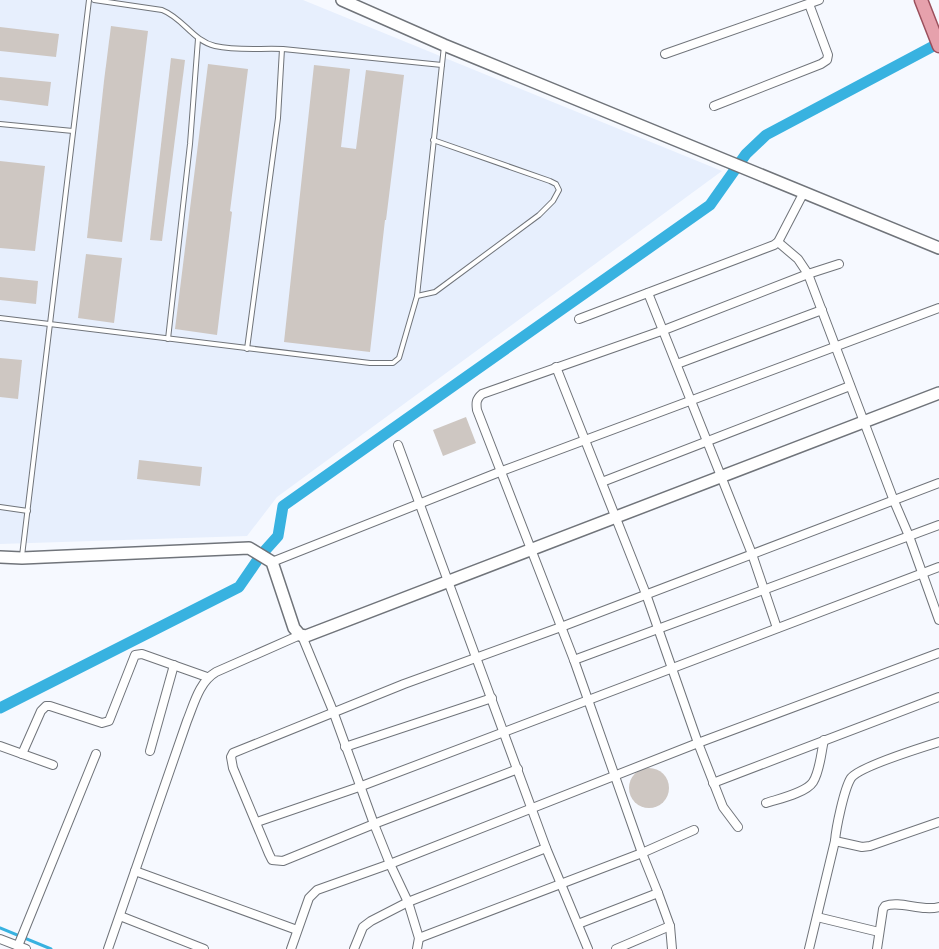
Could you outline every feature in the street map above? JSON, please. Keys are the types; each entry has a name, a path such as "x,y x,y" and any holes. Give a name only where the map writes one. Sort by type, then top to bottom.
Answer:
{"main road":[{"path":"342,0 444,45 939,248"},
{"path":"921,0 937,40"},
{"path":"931,0 939,21"},
{"path":"0,557 22,558 248,548 272,562 294,628 301,636 939,393"}],"street":[{"path":"665,54 819,0"},
{"path":"714,106 827,60 828,55 809,4"},
{"path":"579,319 778,242 804,192"},
{"path":"778,242 798,259 808,274 938,614"},
{"path":"672,949 670,926 658,892 642,853 589,700 477,410 476,403 482,394 664,330 808,274 839,264"},
{"path":"648,293 752,554 777,628"},
{"path":"272,562 502,471 939,308"},
{"path":"677,364 822,310"},
{"path":"556,367 646,594 713,782 723,807 738,827"},
{"path":"602,482 850,386"},
{"path":"398,445 546,848 588,949"},
{"path":"518,769 282,861 276,861 272,860 234,768 232,755 333,711 561,627 939,483"},
{"path":"574,660 939,525"},
{"path":"257,822 359,787 939,567"},
{"path":"108,949 187,721 195,700 208,678 216,672 301,636 333,711 359,787 390,864 408,902 419,938 417,949"},
{"path":"291,949 309,898 317,890 390,864 698,742 939,653"},
{"path":"22,754 41,711 46,706 102,723 107,722 111,718 135,655 142,654 208,678"},
{"path":"150,751 174,666"},
{"path":"713,782 939,697"},
{"path":"345,747 492,698"},
{"path":"766,803 809,787 816,776 824,740"},
{"path":"809,949 847,786 852,777 886,760 939,742"},
{"path":"0,746 53,765"},
{"path":"0,939 21,945 25,929 96,754"},
{"path":"835,841 840,844 862,847 870,846 939,822"},
{"path":"419,938 561,885 694,830"},
{"path":"354,949 363,927 371,921 408,902 546,848"},
{"path":"135,870 297,930"},
{"path":"578,924 658,892"},
{"path":"877,949 883,909 888,905 929,909 939,907"},
{"path":"120,916 204,949"},
{"path":"817,917 879,932"},
{"path":"616,949 670,926"}],"lane":[{"path":"22,558 89,0"},
{"path":"94,0 162,10 182,21 198,39 215,46 282,49 442,66"},
{"path":"168,339 190,144 198,39"},
{"path":"0,318 247,349 392,364 399,358 403,348 417,296 444,45"},
{"path":"247,349 278,118 282,49"},
{"path":"0,124 73,131"},
{"path":"417,296 435,292 539,215 553,201 559,190 556,184 550,181 433,140"},
{"path":"0,507 28,511"}],"shaded area":[{"path":"0,0 303,0 722,171 277,497 247,536 0,544"}],"building":[{"path":"111,26 148,31 122,242 87,238"},
{"path":"0,27 59,34 56,57 0,51"},
{"path":"171,58 185,60 162,241 150,240"},
{"path":"208,64 248,69 217,335 175,329"},
{"path":"314,65 350,69 341,147 356,149 366,70 404,75 370,352 284,342"},
{"path":"0,77 51,82 48,106 0,100"},
{"path":"0,161 45,166 35,251 0,248"},
{"path":"86,254 122,258 114,323 78,318"},
{"path":"0,277 38,281 36,304 0,300"},
{"path":"0,358 22,360 18,399 0,397"},
{"path":"466,417 476,443 443,456 433,430"},
{"path":"139,460 202,467 200,486 137,479"},
{"path":"645,768 653,768 660,771 666,777 669,788 666,799 660,805 653,808 645,808 638,805 632,799 629,792 629,784 632,777 638,771"}],"waterway":[{"path":"0,708 239,587 261,555 278,536 283,506 710,205 746,154 766,135 939,43"},
{"path":"0,928 51,949"}]}
